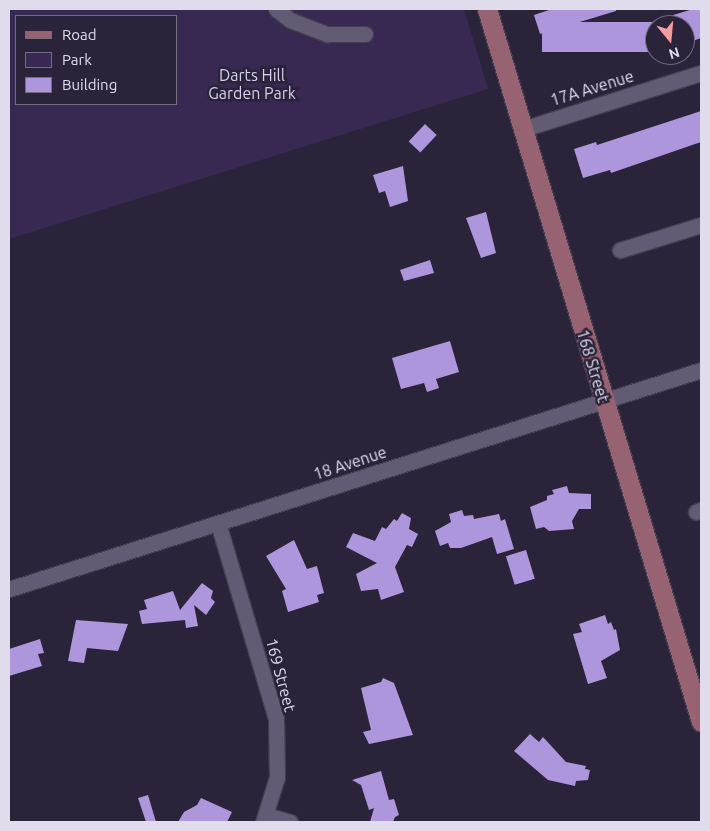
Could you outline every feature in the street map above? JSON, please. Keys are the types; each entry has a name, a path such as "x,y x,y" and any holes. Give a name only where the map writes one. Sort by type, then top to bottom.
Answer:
{"main road":[{"name":"168 Street","path":"487,9 701,722"}],"street":[{"path":"276,9 290,20 327,34 365,34"},
{"name":"17A Avenue","path":"523,129 701,73"},
{"path":"620,250 701,225"},
{"name":"18 Avenue","path":"9,589 701,370"},
{"name":"169 Street","path":"218,523 276,719 279,758 264,819 290,822"}],"green space":[{"name":"Darts Hill Garden Park","path":"9,9 464,9 488,89 9,239"}],"building":[{"path":"552,9 616,9 616,11 540,34 534,15"},
{"path":"693,9 701,9 701,38 695,40 695,15 673,15"},
{"path":"542,22 645,22 645,52 542,52"},
{"path":"701,111 701,142 611,173 610,170 583,178 574,149 596,142 597,145"},
{"path":"425,124 437,135 420,152 409,142"},
{"path":"403,166 408,201 390,207 385,191 379,193 373,175"},
{"path":"486,212 496,253 481,258 466,218"},
{"path":"430,260 434,273 404,281 400,270"},
{"path":"450,341 459,372 436,379 439,388 427,392 424,383 401,389 392,358"},
{"path":"567,486 569,493 591,494 591,509 579,509 572,521 574,529 549,531 544,527 536,529 530,507 547,500 547,496 554,494 552,490"},
{"path":"462,510 464,516 473,515 474,519 499,514 501,521 505,519 514,549 497,554 492,537 461,548 450,548 448,543 440,546 435,531 451,522 449,514"},
{"path":"402,513 411,518 409,529 418,534 412,547 407,545 395,567 404,592 381,600 378,589 361,591 356,574 377,563 346,547 353,533 375,541 382,527 386,529 394,519 397,521"},
{"path":"294,540 307,569 317,566 324,593 317,595 319,602 288,612 282,591 286,589 266,556"},
{"path":"526,550 535,579 515,585 506,556"},
{"path":"202,583 213,591 211,598 215,602 206,615 194,605 198,626 186,628 185,620 142,624 139,611 147,609 144,600 173,591 180,610"},
{"path":"605,615 608,624 611,622 614,630 616,629 620,650 601,661 607,678 588,684 573,634 582,632 579,624"},
{"path":"76,620 128,624 118,651 87,648 84,663 68,661"},
{"path":"40,639 44,653 38,654 42,666 9,676 9,649"},
{"path":"383,678 394,683 413,735 369,744 363,732 371,730 361,688 381,682"},
{"path":"530,734 539,742 543,737 566,762 586,766 585,769 590,770 588,780 576,781 575,786 548,780 514,751"},
{"path":"381,771 389,800 394,799 399,815 395,817 393,822 370,822 374,808 369,810 361,785 352,780"},
{"path":"148,795 156,822 146,822 138,798"},
{"path":"201,798 232,812 227,822 178,822 184,812 197,805"}]}
